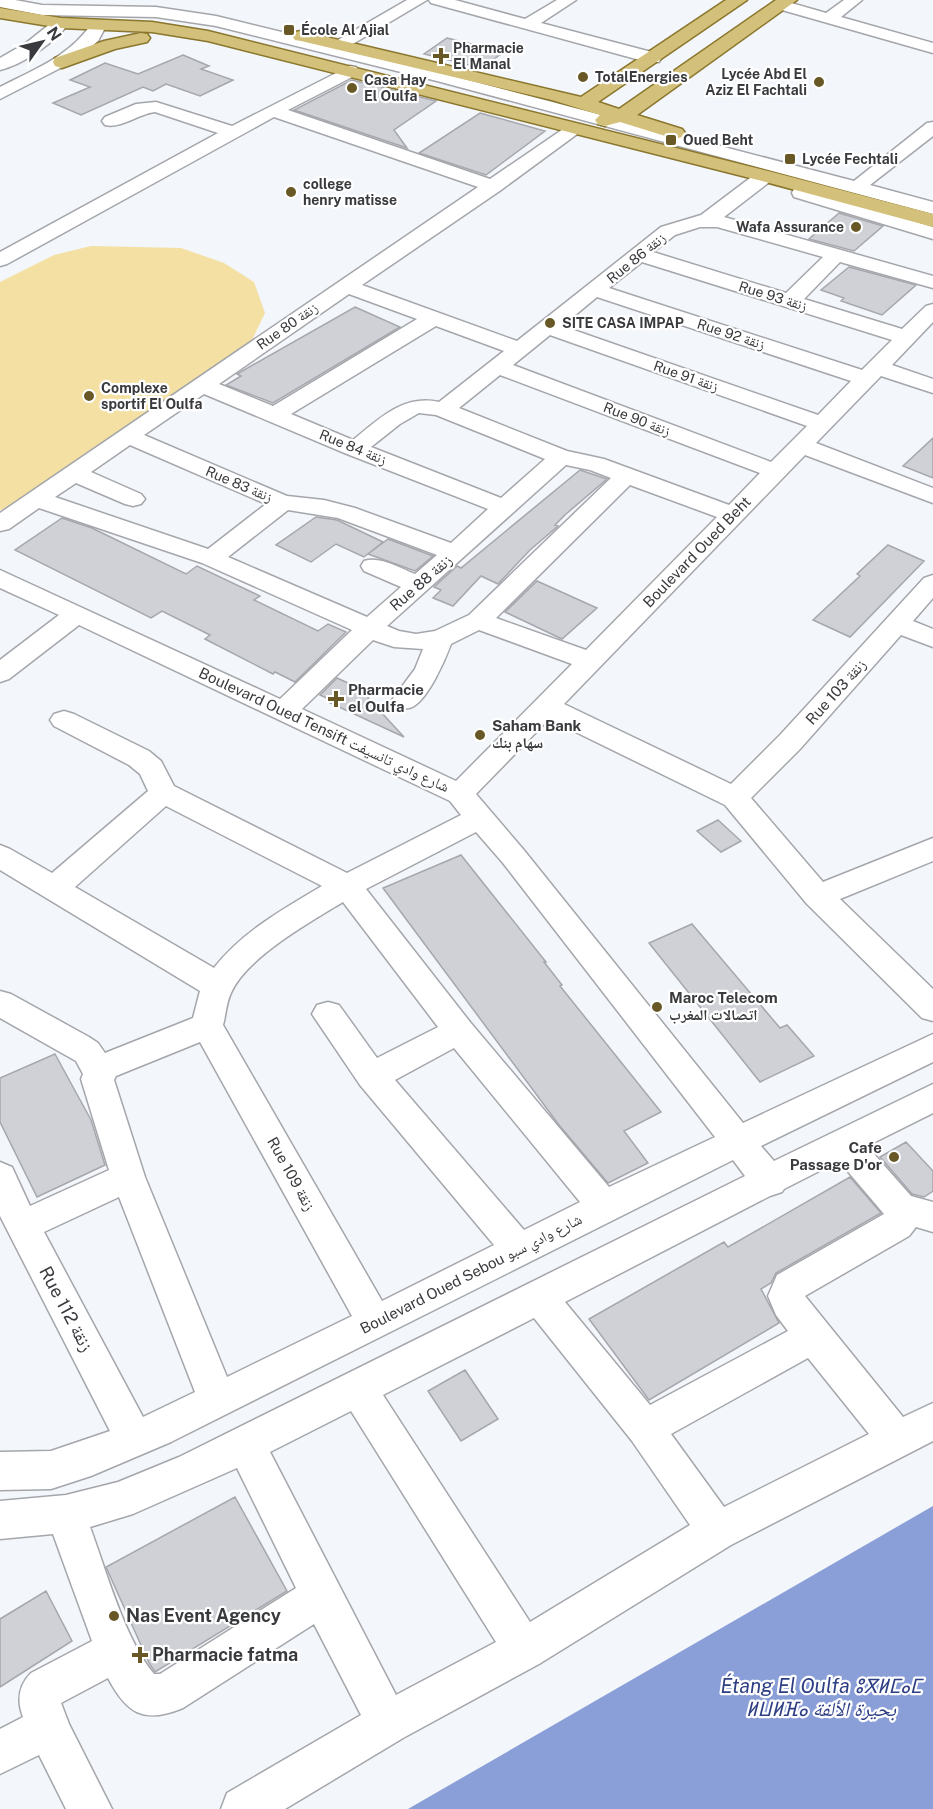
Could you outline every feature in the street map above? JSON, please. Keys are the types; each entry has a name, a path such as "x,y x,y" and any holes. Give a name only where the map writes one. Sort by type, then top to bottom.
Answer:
{"main road":[{"path":"12,0 208,36 350,72 590,119 667,130 933,201"},
{"path":"590,119 653,58 738,0"},
{"path":"590,119 650,96 785,2"},
{"path":"0,13 78,13 168,8 339,45 590,119 765,176 933,221"},
{"path":"62,62 110,45 138,39 175,35 208,36"},
{"path":"650,96 654,115 667,130"}],"street":[{"path":"149,0 168,8"},
{"path":"339,45 419,0"},
{"path":"437,0 653,58"},
{"path":"528,24 568,0"},
{"path":"0,2 206,29 590,119 933,208"},
{"path":"785,2 829,18 933,48"},
{"path":"829,18 850,3 867,12"},
{"path":"0,7 78,13"},
{"path":"0,94 62,62 81,50 94,37 78,13"},
{"path":"0,65 28,51 78,13"},
{"path":"912,42 932,30"},
{"path":"0,260 233,132 350,72"},
{"path":"111,121 142,108 156,107 233,132"},
{"path":"273,111 494,186"},
{"path":"590,119 933,213"},
{"name":"Rue 80 زنقة","path":"0,524 590,119"},
{"path":"863,182 933,127"},
{"path":"706,220 765,176"},
{"path":"792,183 790,187 797,192 933,233"},
{"name":"Rue 86 زنقة","path":"443,410 641,255 668,231 686,224 706,220 718,221 933,282"},
{"name":"Rue 93 زنقة","path":"641,255 906,337"},
{"path":"790,301 836,255"},
{"path":"346,286 520,349"},
{"name":"Rue 92 زنقة","path":"596,290 871,373 933,386"},
{"name":"Boulevard Oued Beht","path":"460,794 933,310"},
{"path":"275,415 432,319"},
{"name":"Rue 91 زنقة","path":"549,328 822,424"},
{"name":"Rue 90 زنقة","path":"498,367 776,471"},
{"name":"Rue 84 زنقة","path":"203,385 355,449 504,507"},
{"path":"355,449 414,408 427,407 443,410 561,457 596,464 733,515"},
{"name":"Rue 83 زنقة","path":"127,436 283,503 301,502 338,510 455,553"},
{"path":"801,446 933,496"},
{"name":"Rue 88 زنقة","path":"284,711 370,628 561,457"},
{"path":"75,474 133,499"},
{"path":"37,499 211,558 404,641 440,639 478,621 626,476"},
{"path":"211,558 283,503"},
{"path":"373,566 419,585"},
{"name":"Boulevard Oued Tensift شارع وادي تانسيفت","path":"2,581 460,794 481,817 770,1182"},
{"name":"Rue 103 زنقة","path":"735,798 898,624 933,583"},
{"path":"0,673 77,614"},
{"path":"478,621 591,661"},
{"path":"898,624 933,639"},
{"path":"405,700 427,672 440,639"},
{"path":"547,707 735,798 818,896 933,1009"},
{"path":"64,720 139,758 151,768 164,793 347,886 459,1031 604,1206"},
{"path":"54,888 164,793"},
{"path":"218,1401 128,1177 97,1079 99,1073 105,1067 207,1026 218,986 237,962 258,944 291,920 347,886 481,817"},
{"path":"818,896 933,849"},
{"path":"0,856 218,986"},
{"path":"0,1003 87,1052 99,1073"},
{"path":"328,1014 372,1076 520,1250"},
{"name":"Rue 109 زنقة","path":"207,1026 375,1323"},
{"path":"372,1076 459,1031"},
{"name":"Boulevard Oued Sebou شارع وادي سبو","path":"0,1471 51,1470 91,1458 218,1401 604,1206 933,1047"},
{"path":"0,1520 66,1514 119,1501 246,1445 770,1182 933,1097"},
{"path":"844,1143 900,1208 903,1217 897,1225 790,1286 786,1296 789,1304 813,1336 896,1438"},
{"name":"Rue 112 زنقة","path":"0,1177 22,1226 134,1439"},
{"path":"22,1226 128,1177"},
{"path":"900,1208 933,1218"},
{"path":"539,1297 645,1428 717,1531"},
{"path":"645,1428 813,1336"},
{"path":"358,1389 524,1649"},
{"path":"243,1809 388,1723 524,1649 717,1531 933,1421"},
{"path":"246,1445 321,1596 388,1723"},
{"path":"66,1514 117,1651 139,1691 152,1696 168,1693 321,1596"},
{"path":"90,1809 49,1727 39,1700 46,1688 117,1651"},
{"path":"0,1752 49,1727"}],"shaded area":[{"name":"Complexe sportif El Oulfa","path":"91,246 181,248 224,263 254,282 265,313 252,340 105,451 36,499 0,510 0,282 54,255"}],"water":[{"name":"Étang El Oulfa ⵓⴳⵍⵎⴰⵎ ⵍⵡⵍⴼⴰ بحيرة الألفة","path":"933,1506 933,1809 408,1809"}],"building":[{"path":"447,38 504,52 481,68 424,54"},
{"path":"183,55 209,66 201,69 233,80 200,96 166,84 153,91 143,87 81,115 53,103 90,87 70,80 105,63 138,74"},
{"path":"352,80 436,101 394,130 407,148 294,110"},
{"path":"480,113 545,131 486,175 419,153"},
{"path":"839,213 883,226 854,251 809,239"},
{"path":"849,267 916,285 882,315 841,301 844,298 821,290"},
{"path":"355,307 400,327 273,403 226,385 241,376 237,374"},
{"path":"933,438 933,478 903,466"},
{"path":"580,470 607,479 566,514 555,525 558,526 530,550 498,584 481,576 453,606 433,598 441,590 434,587 457,566 461,568"},
{"path":"316,517 337,520 383,542 364,557 336,544 311,562 276,545"},
{"path":"62,518 92,528 186,574 197,566 260,596 254,600 318,631 328,624 346,632 295,682 275,672 273,674 205,639 210,635 162,611 151,618 15,550"},
{"path":"388,539 433,556 415,571 368,554"},
{"path":"888,545 924,561 850,637 813,620 860,576 857,574"},
{"path":"537,581 597,608 562,639 505,612"},
{"path":"337,678 372,694 368,698 404,737 328,702 331,700 320,695"},
{"path":"718,820 741,841 721,852 697,831"},
{"path":"461,855 546,962 544,962 562,985 560,986 661,1112 624,1131 648,1163 608,1183 559,1125 383,888"},
{"path":"692,924 780,1028 787,1025 814,1056 760,1082 649,943"},
{"path":"55,1054 91,1120 105,1165 37,1197 0,1122 0,1078"},
{"path":"906,1142 933,1171 933,1191 924,1197 912,1194 880,1157"},
{"path":"850,1177 881,1213 776,1273 771,1283 761,1289 779,1323 649,1400 589,1319 724,1242 728,1247"},
{"path":"465,1370 498,1419 461,1441 428,1391"},
{"path":"235,1497 287,1591 155,1672 106,1567"},
{"path":"46,1591 72,1641 0,1687 0,1619"}],"place":[{"name":"École Al Ajial","path":"289,30"},
{"name":"Pharmacie El Manal","path":"441,56"},
{"name":"TotalEnergies","path":"583,77"},
{"name":"Lycée Abd El Aziz El Fachtali","path":"819,82"},
{"name":"Casa Hay El Oulfa","path":"352,88"},
{"name":"Oued Beht","path":"671,140"},
{"name":"Lycée Fechtali","path":"790,159"},
{"name":"college henry matisse","path":"291,192"},
{"name":"Wafa Assurance","path":"856,227"},
{"name":"SITE CASA IMPAP","path":"550,323"},
{"name":"Complexe sportif El Oulfa","path":"89,396"},
{"name":"Pharmacie el Oulfa","path":"336,699"},
{"name":"Saham Bank سهام بنك","path":"480,735"},
{"name":"Maroc Telecom اتصالات المغرب","path":"657,1007"},
{"name":"Cafe Passage D'or","path":"894,1157"},
{"name":"Nas Event Agency","path":"114,1616"},
{"name":"Pharmacie fatma","path":"140,1655"}]}
